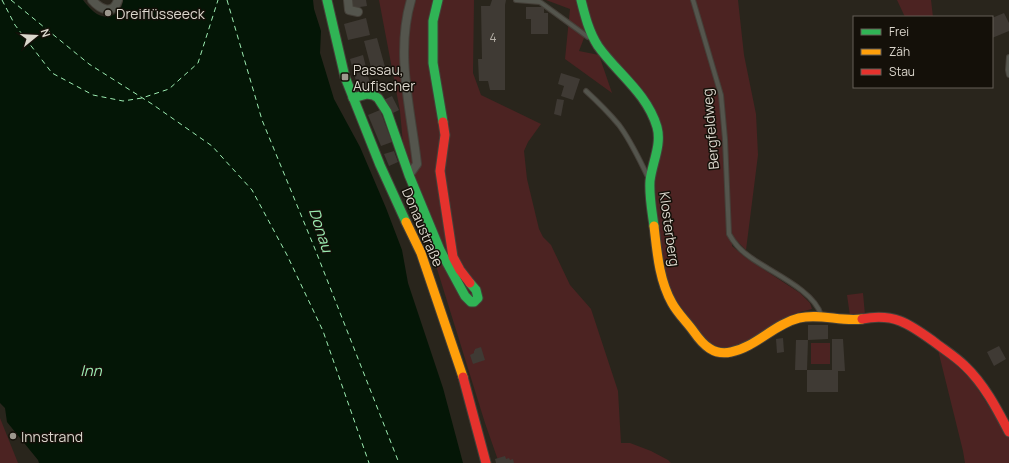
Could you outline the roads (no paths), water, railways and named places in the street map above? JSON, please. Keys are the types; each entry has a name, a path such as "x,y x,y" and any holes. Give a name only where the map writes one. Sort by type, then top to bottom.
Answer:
{"street":[{"path":"92,0 98,7 105,10 113,9 117,5 118,0"},
{"path":"348,0 349,10 358,12"},
{"path":"409,175 417,164 415,144 407,102 404,51 408,12 411,0"},
{"path":"353,98 367,94 373,95 378,98 387,112 409,175 446,263 465,296 471,302 474,302 478,298 476,290 460,270 454,257 440,171 445,135 433,63 432,36 433,21 438,0"},
{"name":"Klosterberg","path":"581,0 585,18 595,42 650,110 658,129 659,142 650,181 650,196 655,241 665,285 671,300 678,312 705,345 711,350 721,353 734,351 748,346 789,321 803,316 821,316 853,320 883,316 895,319 914,327 966,368 995,407 1009,432"},
{"name":"Donaustraße","path":"327,2 345,77 380,165 421,253 466,386 486,463"}],"lane":[{"path":"516,0 540,2 595,42"},
{"name":"Bergfeldweg","path":"693,0 721,96 725,139 729,234 734,242 748,256 808,294 819,308 821,316"},
{"path":"1009,58 1009,76"},
{"path":"586,91 620,126 632,145 650,181"}],"water":[{"path":"0,0 83,0 95,13 106,17 118,12 123,0 313,0 314,9 321,31 320,53 334,99 360,147 402,250 408,283 443,388 463,463 39,463 7,422 5,408 0,403"}],"place":[{"name":"Dreiflüsseeck","path":"108,13"},
{"name":"Passau, Aufischer","path":"345,77"},
{"name":"Innstrand","path":"13,436"}],"water label":[{"name":"Donau","path":"321,230"},
{"name":"Inn","path":"91,370"}]}
